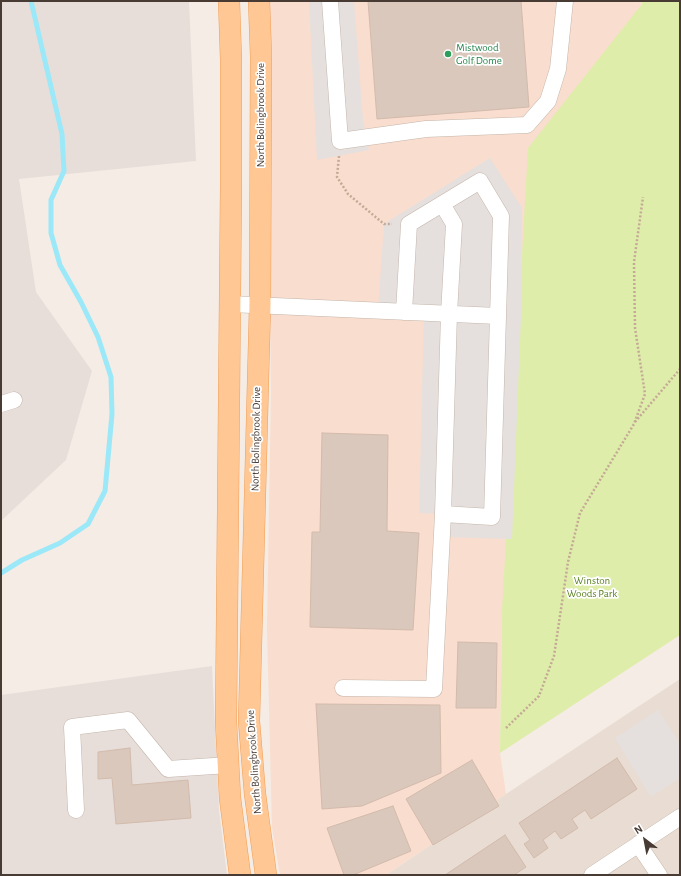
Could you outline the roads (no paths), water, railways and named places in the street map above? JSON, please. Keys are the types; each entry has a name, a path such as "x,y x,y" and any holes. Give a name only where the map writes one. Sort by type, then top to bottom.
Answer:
{"main road":[{"path":"229,1 231,60 230,304 226,722 230,798 240,875"},
{"name":"North Bolingbrook Drive","path":"259,1 261,56 260,306 249,721 255,794 266,875"}],"street":[{"path":"330,1 340,141 426,129 527,125 548,101 558,69 565,1"},
{"path":"404,312 409,224 480,181 501,216 492,517 443,514"},
{"path":"343,688 434,689 443,514 449,314 454,224 442,204"},
{"path":"230,304 498,316"},
{"path":"76,810 72,727 128,720 168,769 229,765"},
{"path":"592,875 680,816"},
{"path":"638,844 659,875"}],"waterway":[{"path":"1,573 22,560 60,543 88,524 105,491 112,414 111,377 98,337 81,302 60,265 51,233 51,200 64,171 62,134 31,1"}],"place":[{"name":"Mistwood Golf Dome","path":"448,54"}],"park label":[{"name":"Winston Woods Park","path":"592,587"}]}
